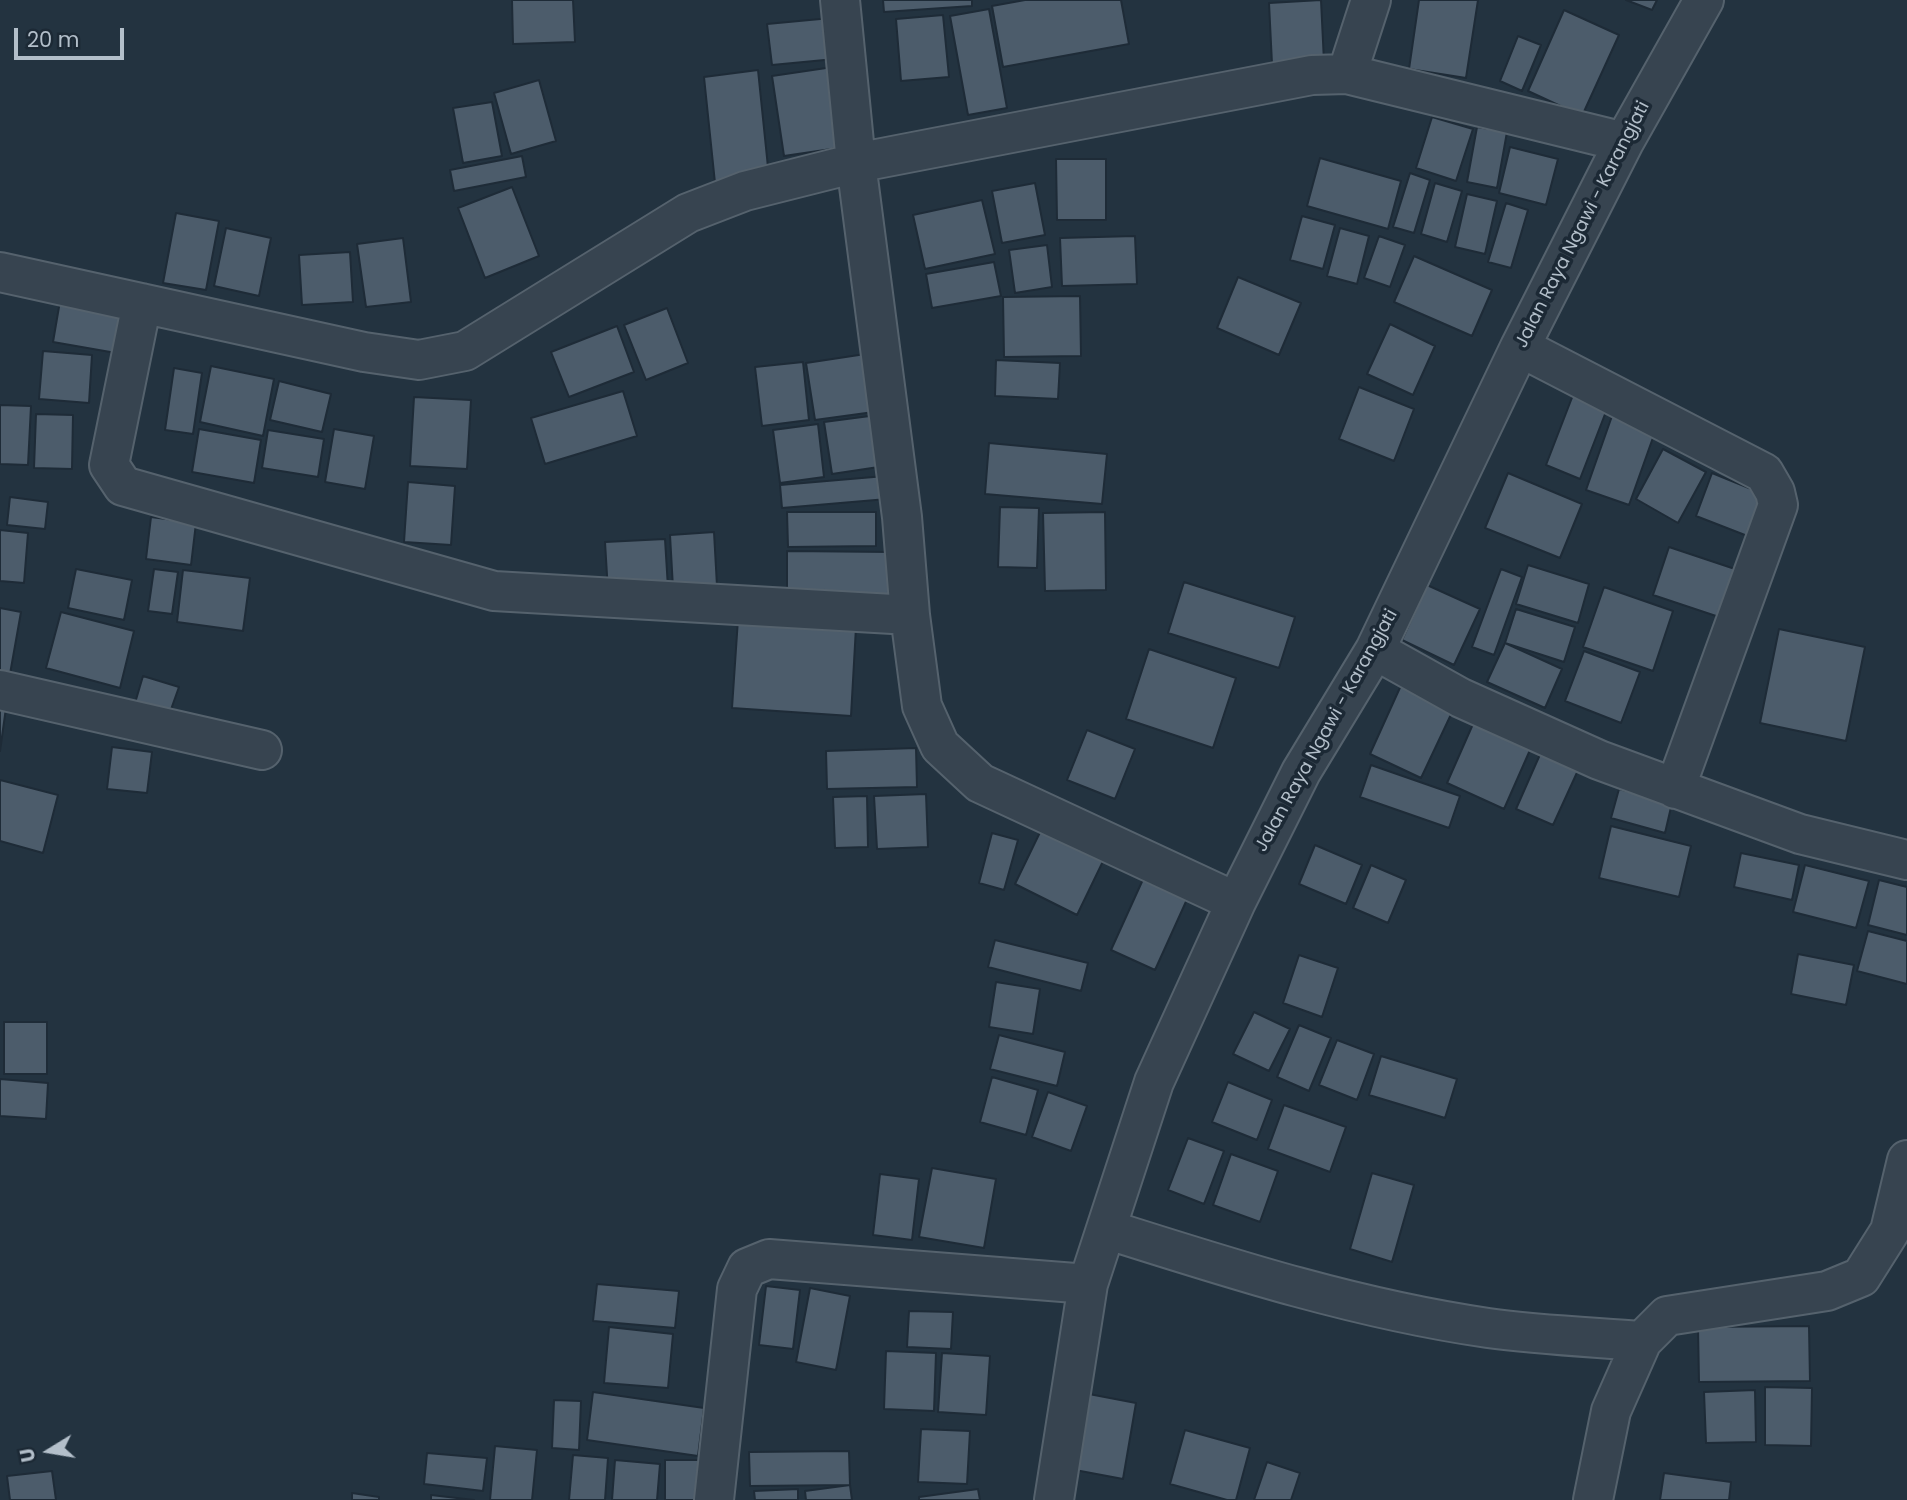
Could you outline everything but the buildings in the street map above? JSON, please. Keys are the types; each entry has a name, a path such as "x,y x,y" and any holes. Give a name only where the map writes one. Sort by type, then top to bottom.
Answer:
{"street":[{"path":"840,0 856,163 902,517 910,615 922,706 940,746 980,783 1236,902"},
{"path":"1347,74 1371,0"},
{"name":"Jalan Raya Ngawi - Karangjati","path":"1054,1500 1088,1284 1154,1082 1236,902 1301,772 1375,650 1520,347 1624,142 1703,0"},
{"path":"0,272 364,352 419,360 465,351 688,214 745,191 856,163 1312,75 1347,74 1624,142"},
{"path":"142,303 109,465 123,486 494,591 910,615"},
{"path":"1520,347 1764,473 1775,492 1778,505 1675,789"},
{"path":"1375,650 1461,698 1598,760 1800,834 1907,860"},
{"path":"0,690 262,750"},
{"path":"1593,1500 1611,1411 1642,1341 1667,1316 1827,1291 1861,1277 1890,1231 1907,1160"},
{"path":"1106,1229 1253,1276 1375,1307 1489,1328 1642,1341"},
{"path":"714,1500 737,1289 747,1268 769,1259 1088,1284"}]}
